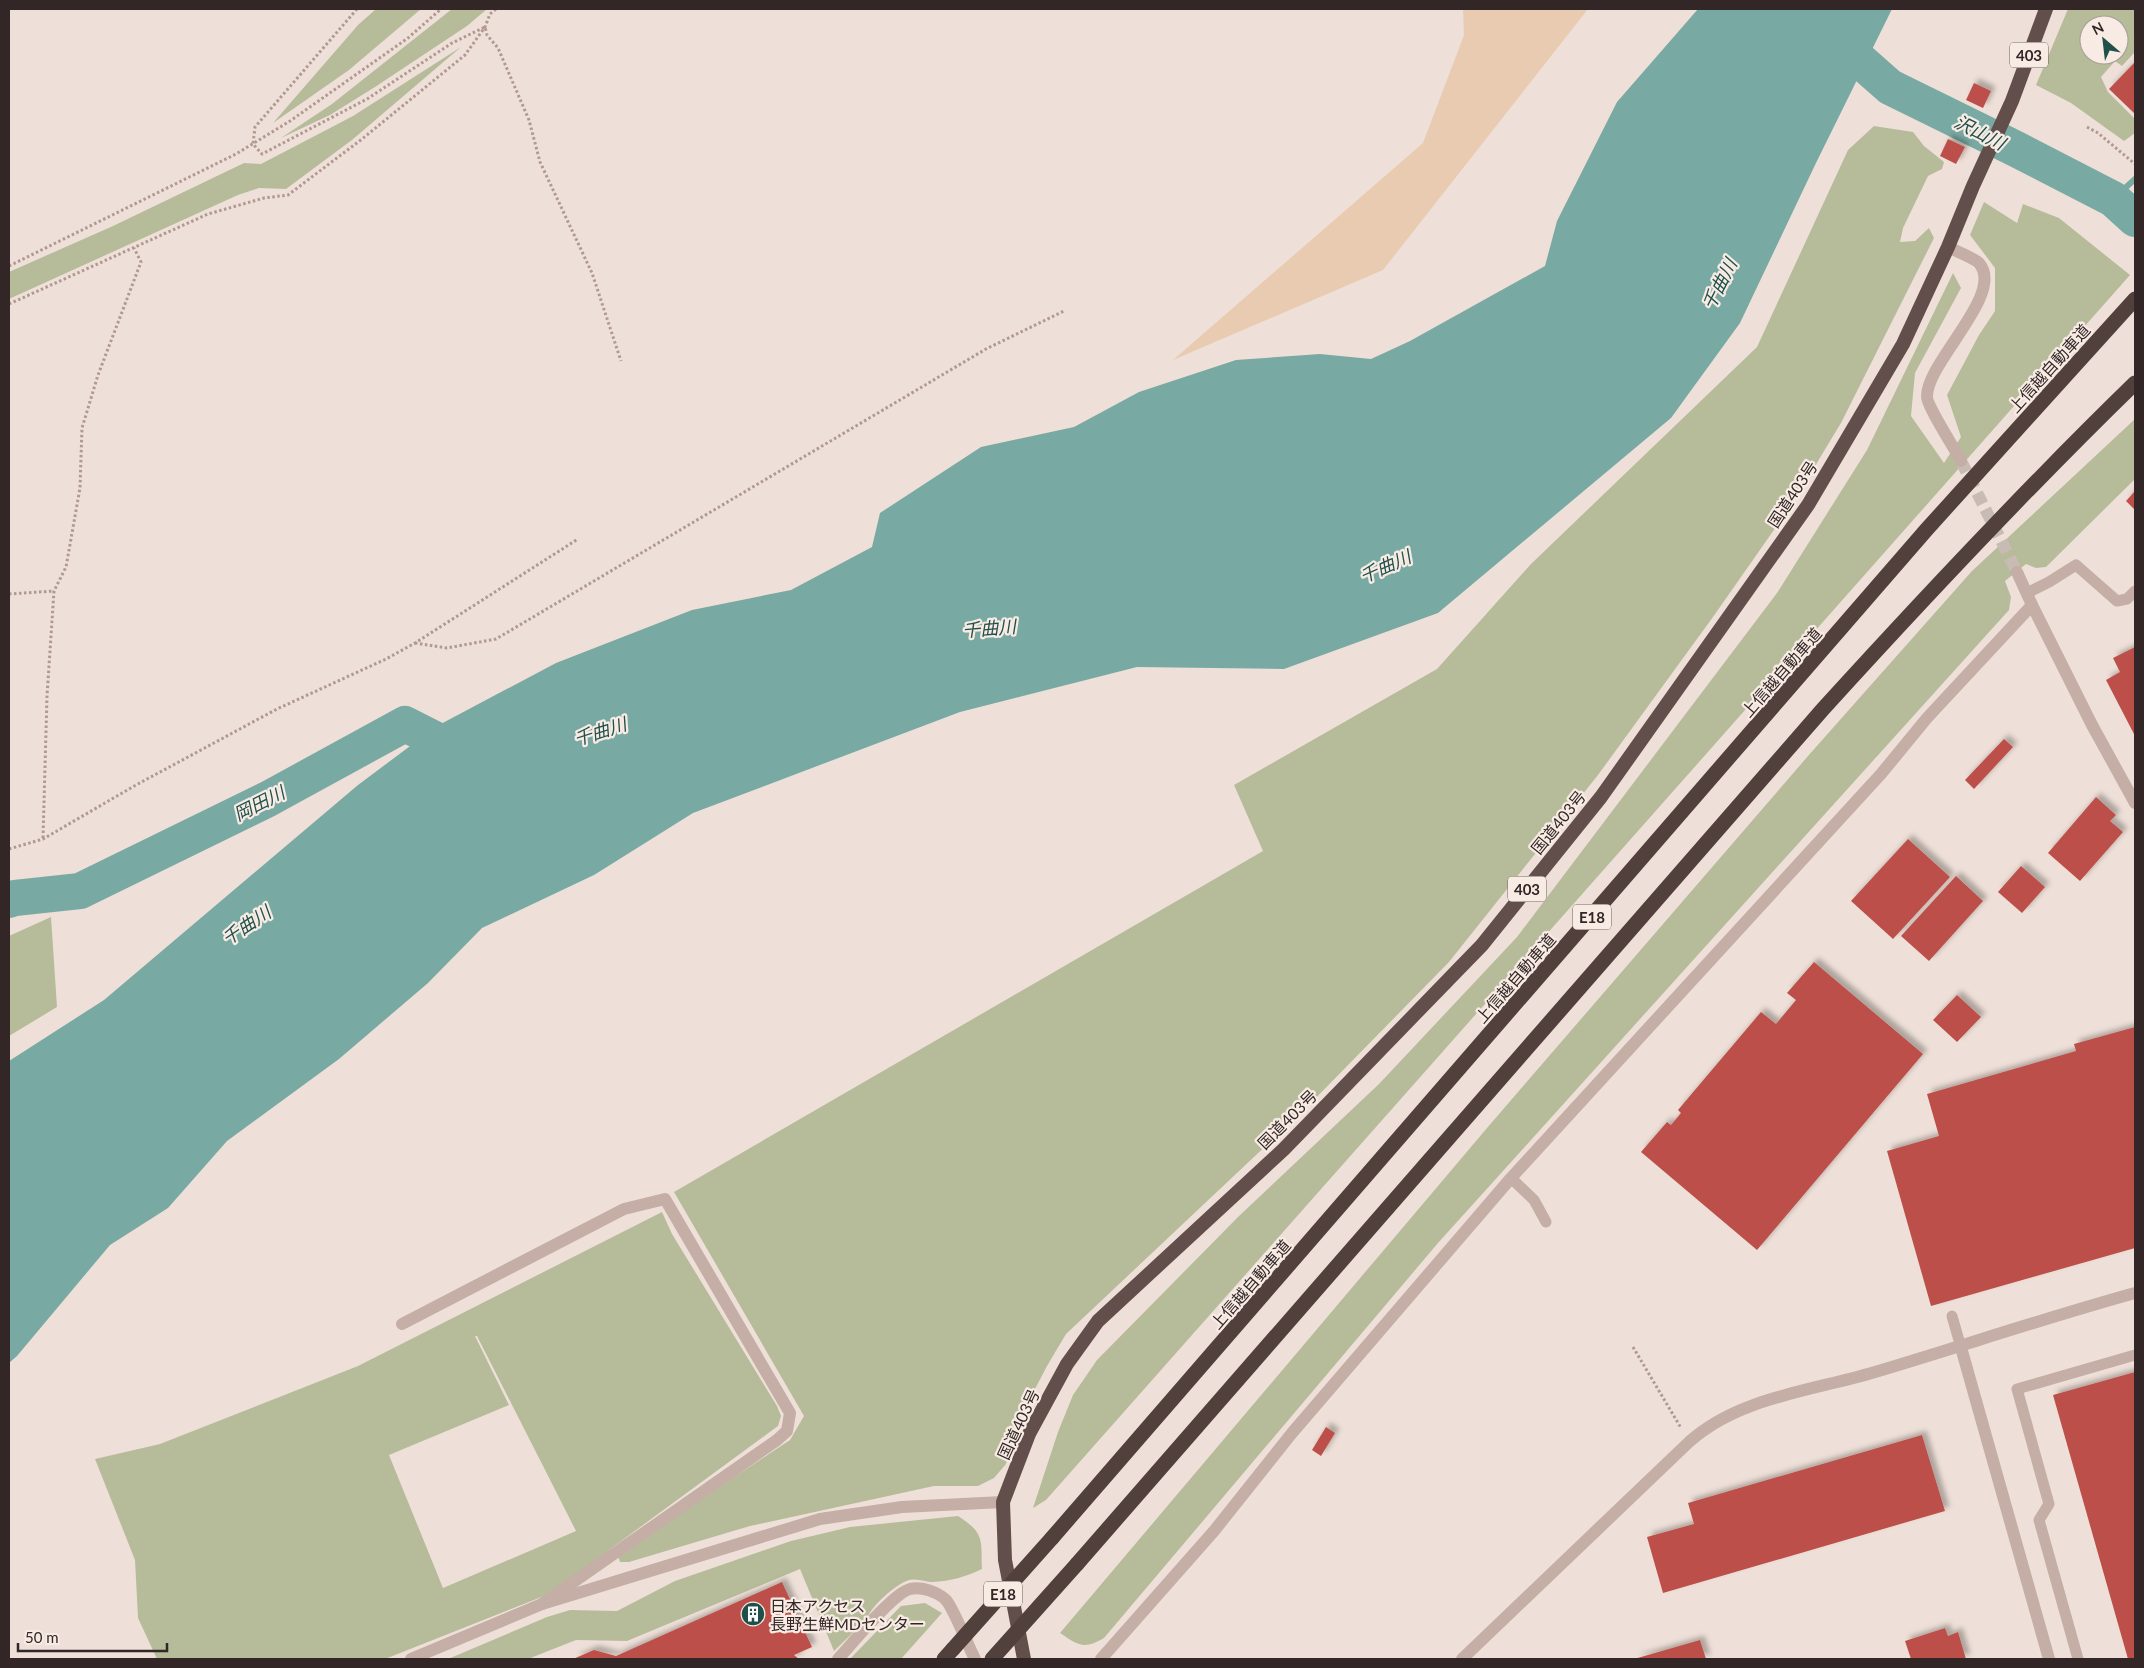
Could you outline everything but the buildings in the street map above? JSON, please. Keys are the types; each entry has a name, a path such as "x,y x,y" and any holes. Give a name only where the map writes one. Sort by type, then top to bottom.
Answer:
{"highway":[{"name":"国道403号","path":"1024,1659 1005,1560 1004,1502 1029,1434 1067,1364 1098,1321 1284,1148 1482,944 1600,797 1808,505 1903,344 2012,101 2046,9"},
{"name":"上信越自動車道","path":"949,1654 1052,1538 1927,529 2135,299"},
{"name":"E18","path":"992,1659 1823,709 1943,577 2135,383"}],"street":[{"path":"1948,247 1979,263 1984,275 1982,288 1973,314 1937,366 1928,385 1926,399 1961,460"},
{"path":"2017,572 2092,725 2135,803"},
{"path":"1101,1659 1214,1531 1292,1433 1510,1178 1880,774 1926,718 2032,606"},
{"path":"402,1324 624,1209 665,1199 790,1413 787,1432 777,1440 542,1604"},
{"path":"1462,1659 1689,1442 1712,1424 1758,1404 1874,1372 1960,1344 2135,1293"},
{"path":"1960,1344 2049,1659"},
{"path":"411,1659 542,1604 820,1519 902,1507 1004,1502"},
{"path":"838,1659 895,1597 909,1589 934,1592 946,1600 975,1659"}],"lane":[{"path":"2028,593 2076,565 2117,601 2127,599 2135,591"},
{"path":"1510,1178 1534,1200 1546,1222"},
{"path":"1952,1316 1960,1344"},
{"path":"2078,1659 2039,1520 2049,1504 2017,1389 2135,1355"}],"path":[{"path":"357,9 255,127 254,144 262,154 367,100 452,43 485,27"},
{"path":"9,266 254,144 408,38 441,9"},
{"path":"9,304 208,214 264,198 288,195 362,139 464,55 485,27 490,14 496,9"},
{"path":"485,27 487,35 498,48 528,120 540,162 592,273 621,360"},
{"path":"2087,127 2098,133 2135,164"},
{"path":"43,839 47,696 54,591 66,567 80,488 82,428 98,375 141,262 134,248"},
{"path":"416,643 447,648 496,639 986,349 1064,312"},
{"path":"9,849 43,839 136,785 277,709 386,659 416,643 578,539"},
{"path":"9,594 54,591"},
{"path":"1633,1347 1689,1442"}],"green space":[{"path":"376,9 421,9 349,70 273,123 358,25"},
{"path":"452,9 487,9 467,26 375,87 330,115 281,138 332,104"},
{"path":"2068,9 2135,9 2135,52 2129,58 2129,15 2079,15 2079,65 2112,65 2101,77 2108,92 2135,119 2135,133 2124,141 2071,103 2036,85"},
{"path":"461,47 352,140 286,189 259,188 238,195 9,299 9,272 113,226 244,163 261,164 353,116"},
{"path":"1874,126 1913,132 1924,146 1944,162 1942,169 1928,176 1903,228 1900,242 1915,241 1929,228 1934,238 1841,423 1792,504 1713,617 1598,775 1449,962 1304,1110 1066,1334 1012,1433 1006,1464 994,1478 978,1486 934,1486 750,1526 629,1562 620,1562 618,1556 621,1552 790,1440 804,1416 674,1192 1263,851 1234,785 1437,669 1531,564 1757,347 1848,150"},
{"path":"1984,202 2017,223 2023,204 2059,218 2130,275 1046,1500 1033,1508 1058,1432 1073,1395 1097,1360 1239,1216 1379,1084 1517,937 1777,593 1867,450 1953,273 1961,288 1915,373 1911,416 1944,463 1961,437 1947,395 1979,335 1995,311 1995,268 1970,235"},
{"path":"2135,419 2135,479 2046,567 2036,568 2026,564 2005,581 2011,597 2009,610 1438,1243 1104,1638 1086,1645 1072,1641 1060,1633 1487,1128 1808,756 1972,571"},
{"path":"51,917 57,1007 9,1036 9,936"},
{"path":"662,1212 672,1234 777,1406 781,1416 778,1426 549,1594 385,1659 157,1659 138,1618 135,1560 95,1459 160,1444 358,1366","holes":["475,1336 477,1336 576,1531 443,1588 389,1455 509,1405"]},
{"path":"958,1516 973,1527 980,1538 982,1569 946,1581 909,1580 904,1582 879,1602 867,1619 834,1651 800,1569 627,1641 576,1640 528,1659 448,1659 547,1617 570,1610 617,1611 675,1581 791,1541 850,1527"},
{"path":"925,1603 942,1613 901,1659 850,1659 901,1606"}],"sand":[{"path":"1463,9 1588,9 1383,270 1173,360 1423,143 1464,35"}],"water":[{"name":"千曲川","path":"1698,9 1892,9 1740,323 1671,418 1438,613 1284,669 1137,667 960,712 693,813 594,875 482,928 428,983 339,1059 227,1141 168,1208 110,1245 17,1356 9,1363 9,1061 104,1000 358,785 437,726 556,663 692,610 791,590 872,547 880,513 981,447 1074,427 1139,392 1236,360 1320,354 1371,359 1410,341 1545,266 1557,221 1617,102"}],"waterway":[{"name":"沢山川","path":"1831,35 1890,87 2113,199 2135,219"},
{"path":"2113,199 2135,179"},
{"name":"岡田川","path":"9,900 80,891 268,799 405,724 470,757"}],"tunnel":[{"path":"1961,461 2017,572"}],"place":[{"name":"日本アクセス 長野生鮮MDセンター","path":"753,1614"}]}
